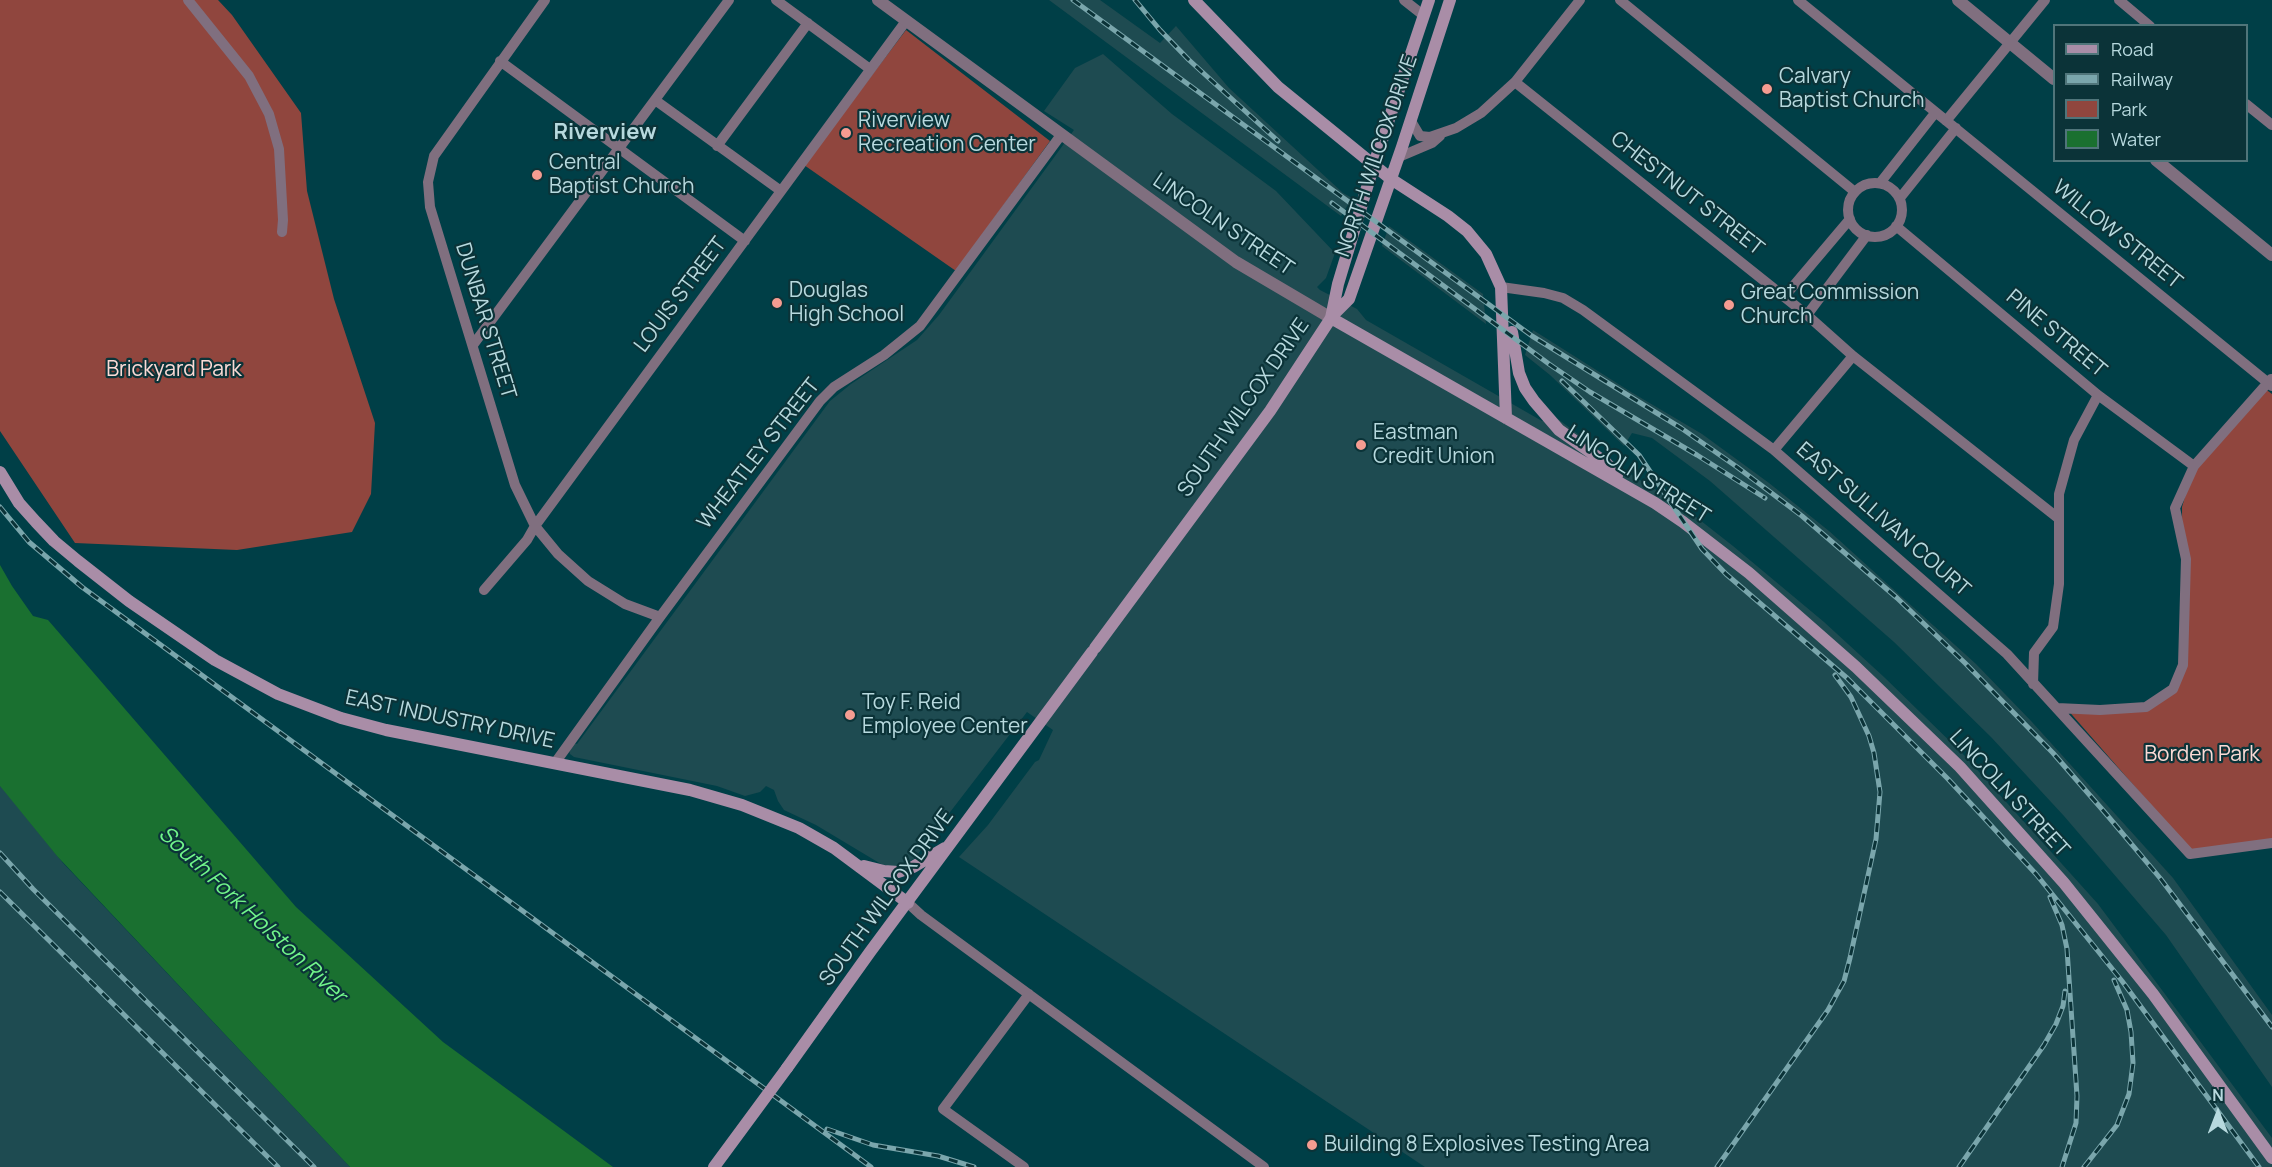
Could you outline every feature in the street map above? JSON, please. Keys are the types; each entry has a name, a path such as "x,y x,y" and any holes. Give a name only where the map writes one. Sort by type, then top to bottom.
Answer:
{"main road":[{"path":"1194,0 1278,87 1391,179 1426,200 1467,231 1486,254 1509,308 1515,357 1525,388 1542,412 1560,430 1606,464 1627,485"},
{"name":"NORTH WILCOX DRIVE","path":"1374,164 1429,0"},
{"name":"NORTH WILCOX DRIVE","path":"1330,318 1349,299 1399,157 1450,0"},
{"path":"1423,15 1440,29"},
{"name":"SOUTH WILCOX DRIVE","path":"714,1167 1269,411 1330,318 1374,164"},
{"path":"1501,287 1506,418"},
{"name":"LINCOLN STREET","path":"1330,318 1627,485 1683,522 1749,573 1856,666 1960,767 2036,849 2109,937 2272,1158"},
{"name":"EAST INDUSTRY DRIVE","path":"0,472 19,503 54,541 138,606 215,660 278,694 341,718 441,741 690,790 763,812 799,828 834,848 908,903"},
{"path":"856,864 898,872 913,867 951,844"}],"street":[{"path":"188,0 249,76 269,114 279,149 282,231"},
{"name":"DUNBAR STREET","path":"545,0 434,156 428,182 430,207 515,485 535,526 558,554 588,581 625,604 660,617"},
{"path":"473,345 729,0"},
{"path":"776,0 870,69"},
{"name":"LINCOLN STREET","path":"878,0 1236,262 1330,318"},
{"path":"1404,0 1423,15"},
{"path":"1411,121 1420,136 1430,137 1467,122 1481,112 1515,82 1580,0"},
{"path":"1620,0 1855,192"},
{"name":"WILLOW STREET","path":"1797,0 2271,383"},
{"path":"1958,0 2053,77"},
{"path":"1946,121 2045,0"},
{"path":"2119,0 2148,24"},
{"name":"LOUIS STREET","path":"484,590 527,540 906,21"},
{"path":"717,146 808,23"},
{"path":"500,61 618,150 745,241"},
{"name":"CHESTNUT STREET","path":"1515,82 1807,315 1852,356 2058,518"},
{"path":"655,100 781,191"},
{"path":"2248,106 2272,125"},
{"path":"1880,183 1935,112"},
{"path":"1899,198 1956,128"},
{"path":"1399,157 1432,143 1442,134"},
{"name":"WHEATLEY STREET","path":"555,763 820,401 834,387 884,355 920,326 1060,135"},
{"path":"2158,162 2272,255"},
{"path":"1880,183 1888,186 1899,198 1902,213 1896,226 1883,235 1867,235 1854,226 1850,219 1849,205 1855,192 1864,186 1880,183"},
{"path":"1784,297 1850,219"},
{"name":"PINE STREET","path":"1896,226 2098,395 2194,466"},
{"path":"1807,315 1867,235"},
{"name":"EAST SULLIVAN COURT","path":"1501,287 1563,298 1583,310 1774,450 2007,654 2190,854 2272,843"},
{"path":"1774,450 1852,356"},
{"path":"2057,708 2100,710 2146,707 2174,688 2183,665 2186,560 2175,508 2194,466 2271,383"},
{"path":"2033,684 2034,653 2053,627 2059,584 2059,494 2074,440 2098,395"},
{"path":"908,903 921,915 1264,1167"},
{"path":"1024,1167 943,1108 1029,994"}],"shaded area":[{"path":"1049,0 1100,0 1160,43 1176,26 1229,88 1343,193 1352,198 1341,216"},
{"path":"1103,54 1172,114 1276,191 1335,253 1326,278 1317,287 1320,290 1357,309 1366,320 1542,421 1554,416 1632,475 1682,506 1733,546 1824,622 1884,677 1962,753 2098,904 2272,1138 2272,1167 1425,1167 959,857 988,825 1035,762 1039,760 1053,730 1027,712 914,859 894,868 881,864 816,825 784,810 774,790 766,786 760,792 745,796 717,786 574,757 570,754 569,750 573,743 577,744 830,401 851,384 917,340 939,315 1074,130 1044,111 1075,68"},
{"path":"1389,226 1483,294 1486,324 1382,246"},
{"path":"1533,330 1702,434 1769,483 1829,531 1976,664 2032,722 2173,878 2272,1015 2272,1087 2166,935 2064,816 1991,737 1894,642 1710,481 1652,438 1632,433 1624,446 1550,375 1525,355"},
{"path":"0,785 63,863 350,1167 0,1167"}],"green space":[{"name":"Brickyard Park","path":"0,0 218,0 232,15 301,113 307,191 334,299 375,423 371,494 352,532 237,550 75,543 0,431"},
{"path":"906,30 1050,141 956,271 804,165"},
{"name":"Borden Park","path":"2264,388 2272,394 2272,842 2193,853 2066,708 2146,707 2173,689 2183,665 2182,507 2194,466"}],"water":[{"name":"South Fork Holston River","path":"0,565 33,616 48,620 296,907 443,1042 613,1167 350,1167 57,856 0,786"}],"railway":[{"path":"1073,0 1532,336 1681,428 1802,516 1897,598 1965,663 2053,753 2160,878 2272,1027"},
{"path":"1135,0 1189,60 1278,141"},
{"path":"1332,203 1590,392 1765,498"},
{"path":"1562,381 1639,455 1702,549 1726,574 1847,678 1948,779 2036,874 2122,981 2259,1167"},
{"path":"0,507 29,542 82,587 871,1167"},
{"path":"1717,1167 1828,1010 1844,981 1850,958 1876,839 1880,792 1869,736 1851,697 1835,675"},
{"path":"0,853 33,889 314,1167"},
{"path":"0,892 278,1167"},
{"path":"2050,897 2062,925 2067,949 2077,1096 2076,1123 2062,1167"},
{"path":"2084,1167 2117,1125 2129,1094 2133,1063 2131,1032 2127,1010 2114,980"},
{"path":"1959,1167 2044,1045 2056,1024 2063,1006 2065,991"},
{"path":"827,1129 873,1145 938,1156 974,1167"}],"place":[{"name":"Calvary Baptist Church","path":"1767,89"},
{"name":"Riverview Recreation Center","path":"846,133"},
{"name":"Central Baptist Church","path":"537,175"},
{"name":"Douglas High School","path":"777,303"},
{"name":"Great Commission Church","path":"1729,305"},
{"name":"Eastman Credit Union","path":"1361,445"},
{"name":"Toy F. Reid Employee Center","path":"850,715"},
{"name":"Building 8 Explosives Testing Area","path":"1312,1145"}],"district":[{"name":"Riverview","path":"605,133"}]}
